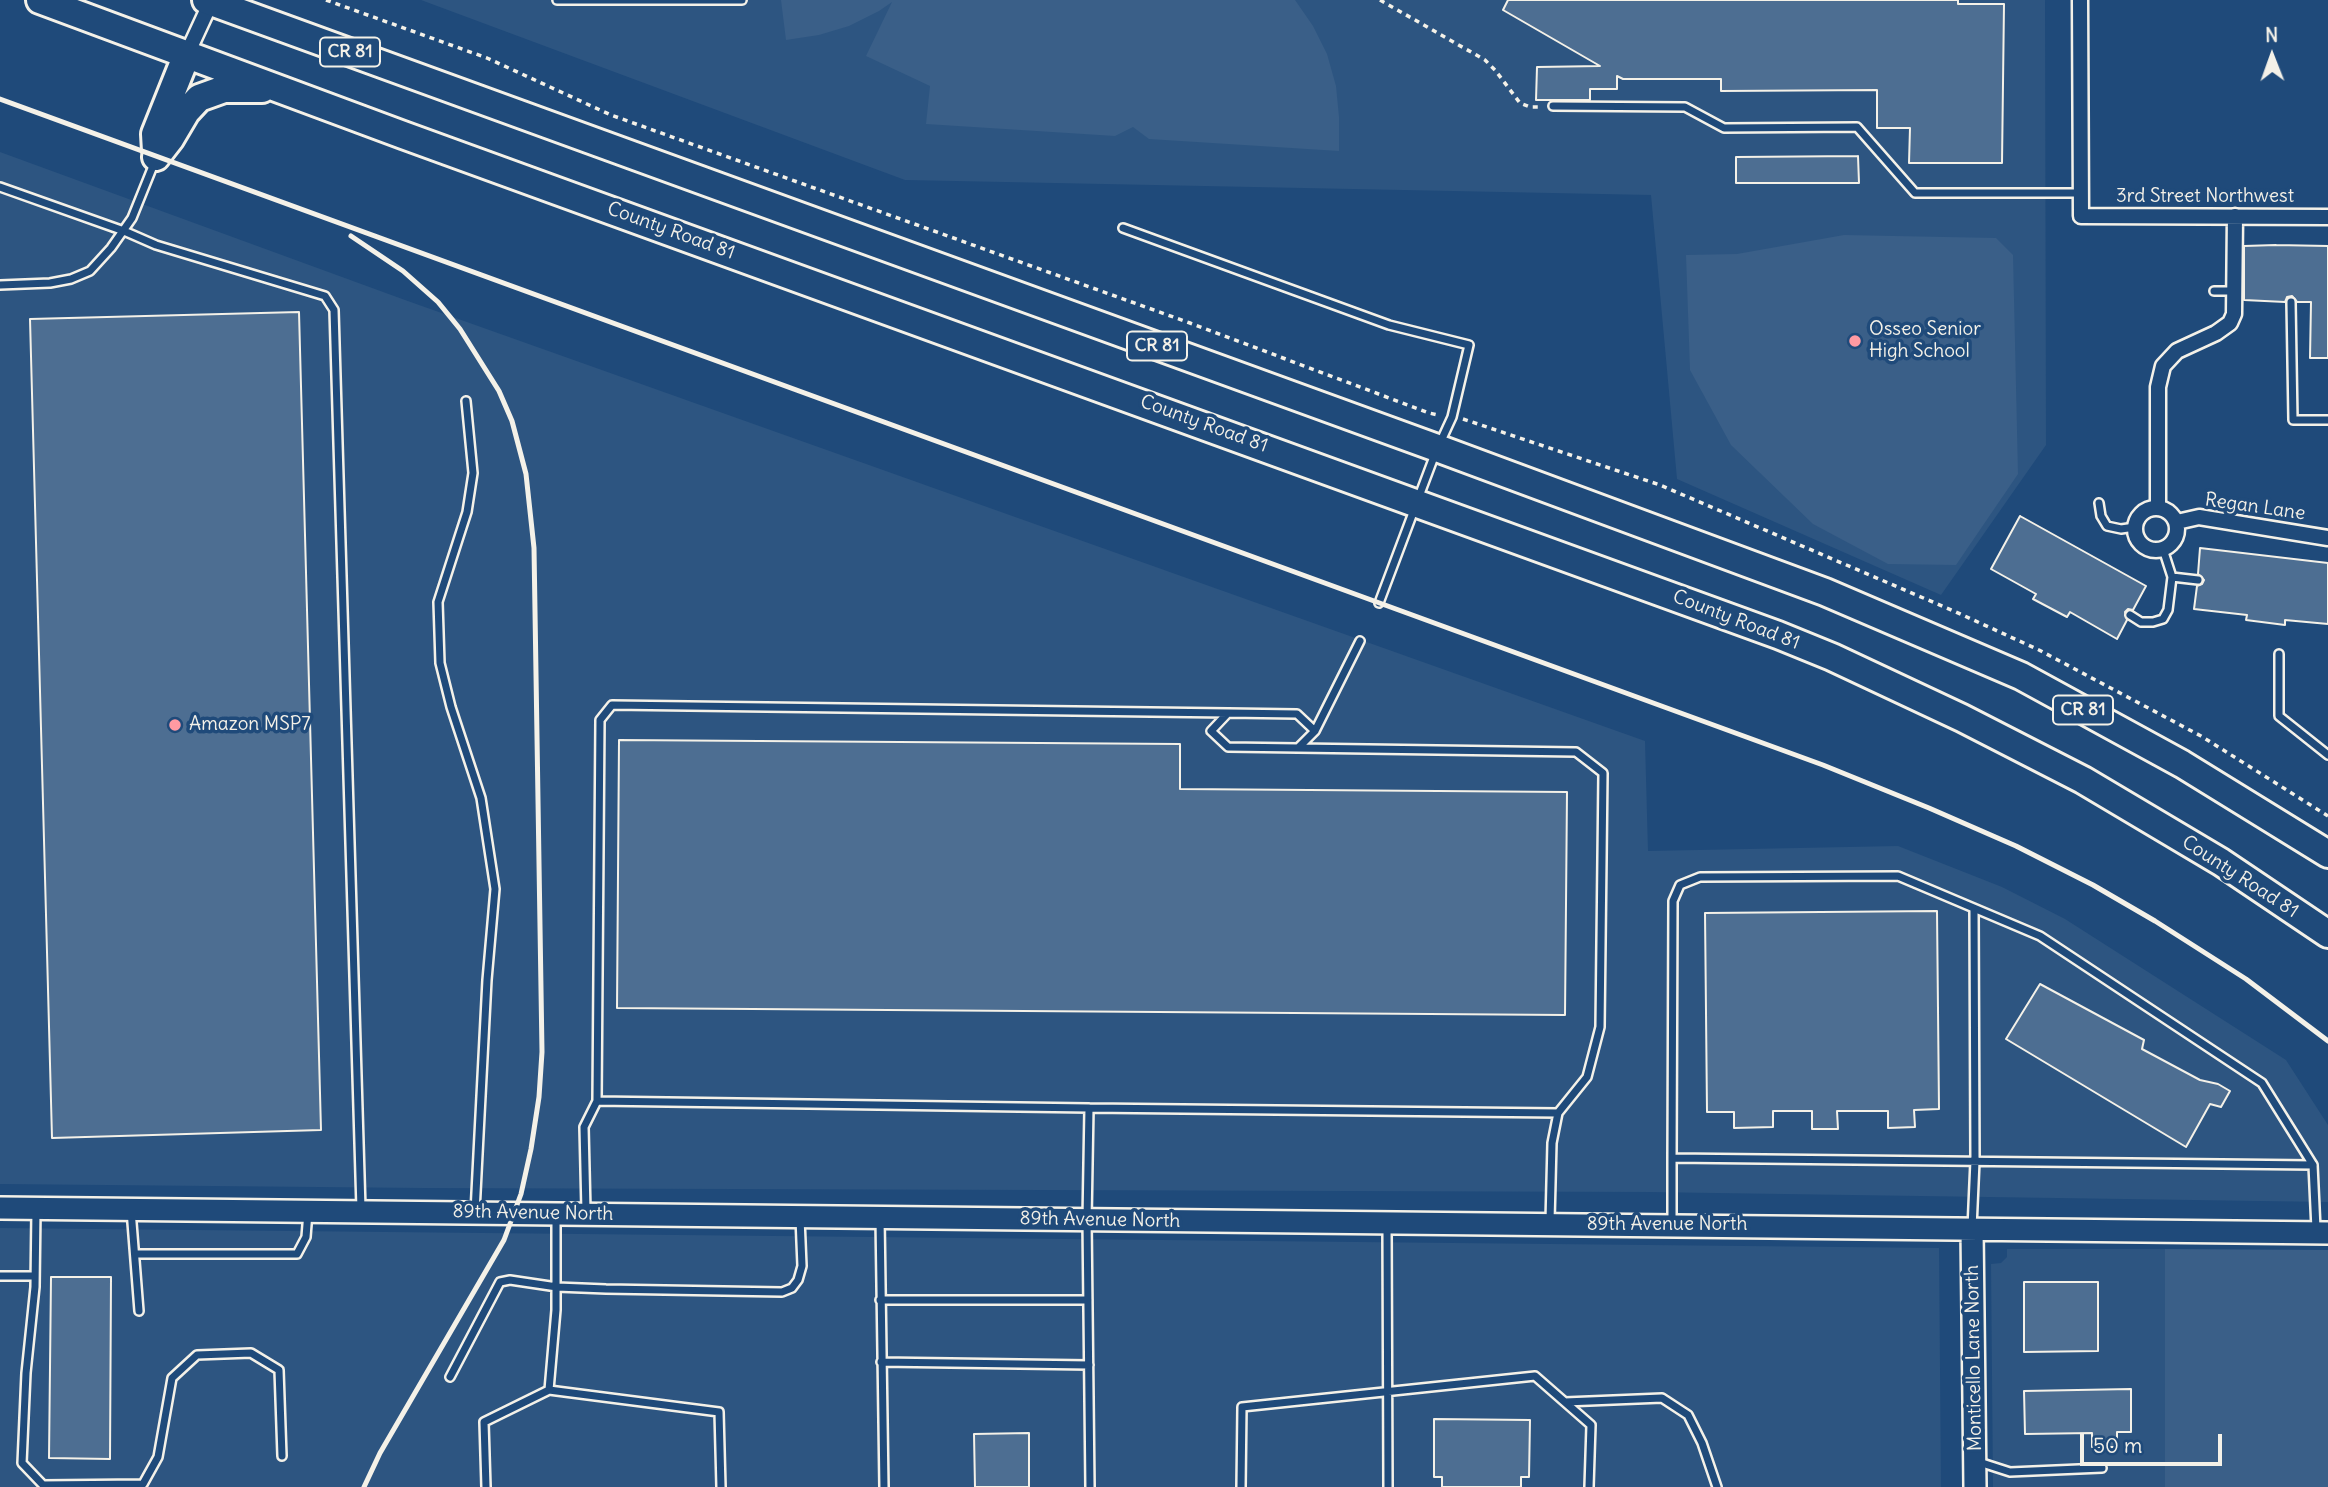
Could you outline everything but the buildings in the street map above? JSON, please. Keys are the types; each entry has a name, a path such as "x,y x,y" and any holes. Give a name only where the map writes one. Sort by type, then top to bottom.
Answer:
{"highway":[{"name":"County Road 81","path":"40,0 1418,502 1832,657 1962,718 2083,780 2221,862 2328,934"},
{"name":"CR 81","path":"210,1 1825,592 2009,671 2182,764 2328,854"},
{"path":"156,157 155,134 187,54"},
{"path":"156,157 186,112 205,95 242,87 287,92"}],"street":[{"path":"2080,0 2081,193"},
{"path":"187,54 210,1"},
{"name":"3rd Street Northwest","path":"2081,193 2081,216 2328,216"},
{"path":"2163,549 2147,548 2136,536 2135,527 2142,512 2158,507 2158,387 2163,366 2177,351 2216,333 2230,323 2234,314 2235,216"},
{"name":"Regan Lane","path":"2158,507 2166,509 2177,522 2176,538 2163,549"},
{"name":"Regan Lane","path":"2177,522 2199,517 2328,538"},
{"name":"89th Avenue North","path":"0,1209 2322,1233"},
{"name":"Monticello Lane North","path":"1972,1229 1975,1487"}],"lane":[{"path":"557,0 742,0"},
{"path":"1553,106 1685,107 1724,128 1857,127 1915,193 2081,193"},
{"path":"0,285 50,283 71,279 90,271 132,218 156,157"},
{"path":"0,187 156,245 324,296 334,310 361,1212"},
{"path":"1123,228 1389,325 1469,345 1452,417 1437,448 1379,603"},
{"path":"2214,291 2234,291"},
{"path":"2291,302 2293,420 2328,420"},
{"path":"466,401 473,473 467,513 438,602 440,663 451,707 481,798 495,890 486,994 475,1212"},
{"path":"2099,503 2101,516 2107,526 2121,529 2135,527"},
{"path":"2130,615 2141,622 2152,622 2162,619 2168,610 2172,577 2163,549"},
{"path":"2172,577 2198,580"},
{"path":"1298,748 1315,731 1360,640"},
{"path":"2279,654 2279,716 2328,755"},
{"path":"586,1214 584,1127 597,1101 600,720 612,705 1297,714 1315,731"},
{"path":"1228,713 1211,731 1228,747 1576,752 1603,773 1600,1027 1587,1077 1558,1113 1552,1143 1550,1224"},
{"path":"1672,1225 1673,901 1681,884 1700,877 1898,876 2040,936 2262,1083 2313,1165 2322,1233"},
{"path":"1972,1229 1975,1161 1974,909"},
{"path":"597,1101 1558,1113"},
{"path":"1089,1108 1087,1220 1090,1487"},
{"path":"1672,1158 2313,1165"},
{"path":"36,1209 35,1276 26,1373 22,1463 43,1485 143,1484 158,1457 172,1378 197,1355 251,1353 279,1370 282,1456"},
{"path":"131,1210 139,1311"},
{"path":"136,1254 297,1254 306,1237 308,1212"},
{"path":"549,1390 557,1287 556,1213"},
{"path":"450,1377 500,1282 510,1280 557,1287 782,1292 792,1288 798,1280 802,1266 800,1217"},
{"path":"880,1217 884,1487"},
{"path":"1388,1223 1388,1487"},
{"path":"0,1276 35,1276"},
{"path":"880,1300 1088,1300"},
{"path":"881,1362 1089,1365"},
{"path":"1241,1487 1242,1407 1535,1376 1591,1425 1589,1487"},
{"path":"486,1487 484,1422 549,1390 719,1412 721,1487"},
{"path":"1564,1402 1662,1398 1688,1415 1702,1443 1717,1487"},
{"path":"1975,1460 2010,1472 2102,1468"}],"path":[{"path":"326,0 488,58 611,115 1190,323 1429,413 1474,421 1660,485 2039,650 2201,736 2328,816"},
{"path":"1380,0 1485,60 1520,103 1530,107 1553,106"}],"shaded area":[{"name":"Osseo Senior High School","path":"421,0 2045,0 2046,445 1941,595 1677,479 1651,195 905,180"},
{"path":"781,0 1295,0 1313,26 1327,54 1336,86 1339,151 1149,139 1133,127 1115,136 926,124 930,86 866,56 892,2 849,26 819,35 786,40"},
{"path":"0,152 405,300 1645,741 1648,851 1898,846 2002,887 2065,919 2286,1060 2328,1125 2328,1202 1647,1192 0,1184"},
{"path":"1844,235 1996,238 2013,255 2018,474 1956,565 1888,564 1813,524 1731,445 1690,370 1686,255 1737,254"},
{"path":"0,1228 1939,1248 1941,1487 0,1487"},
{"path":"2007,1249 2165,1249 2165,1487 1993,1487 1991,1264 2001,1263 2007,1257"},
{"path":"2165,1249 2328,1250 2328,1487 2165,1487"}],"railway":[{"path":"0,99 1823,765 2016,846 2093,885 2246,979 2328,1041"},
{"path":"351,236 403,271 438,302 460,329 499,391 512,421 526,474 534,548 542,1052 531,1149 521,1194 504,1240 380,1453 364,1487"}],"place":[{"name":"Osseo Senior High School","path":"1855,341"},
{"name":"Amazon MSP7","path":"175,725"}]}
